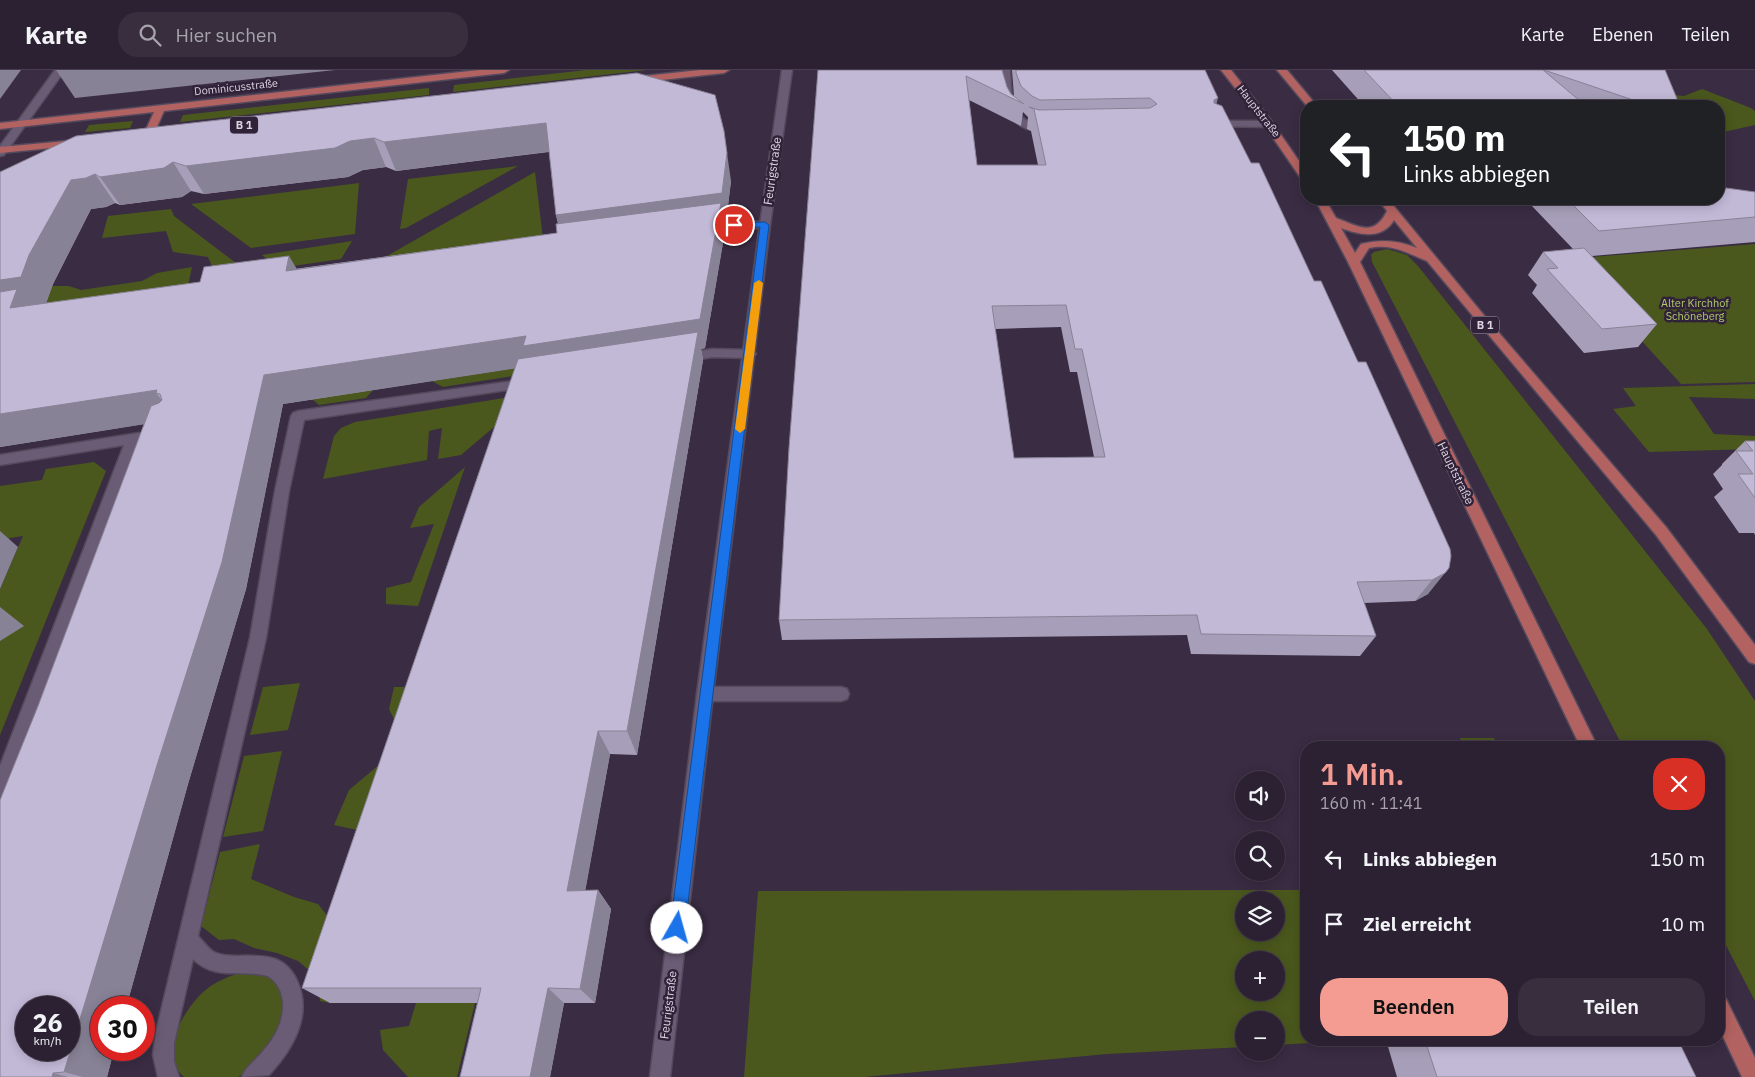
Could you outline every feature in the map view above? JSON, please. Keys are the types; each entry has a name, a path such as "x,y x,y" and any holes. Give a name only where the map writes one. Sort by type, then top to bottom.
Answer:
{"main road":[{"name":"Dominicusstraße","path":"0,126 504,70"},
{"path":"626,81 724,70"},
{"name":"Hauptstraße","path":"1226,70 1269,124 1300,169"},
{"path":"1282,70 1307,100"},
{"path":"148,136 160,108"},
{"path":"1,151 91,141"},
{"name":"Hauptstraße","path":"1324,205 1354,262 1587,741"},
{"name":"B 1","path":"1388,205 1484,322 1661,531 1755,657"},
{"path":"1333,221 1368,232 1383,229 1389,222 1393,211"},
{"path":"1354,262 1365,246 1381,242 1396,244 1433,260"},
{"path":"1725,1019 1753,1077"}],"street":[{"path":"1,151 60,70"},
{"name":"Feurigstraße","path":"660,1077 705,694 765,225 787,70"},
{"path":"1005,70 1010,108 1017,120 1036,127 1055,126"},
{"path":"1214,124 1269,124"},
{"path":"688,232 734,225 765,225"},
{"path":"666,361 712,353 750,354"},
{"path":"169,1077 165,1072 162,1053 258,638 282,491 298,416 539,381"},
{"path":"0,460 133,440 150,434"},
{"path":"0,789 133,440"},
{"path":"705,694 842,694"},
{"path":"188,939 209,960 236,966 256,964 274,968 287,980 293,997 292,1019 284,1040 270,1060 252,1077"}],"green space":[{"path":"586,70 647,70 453,92 454,85"},
{"path":"429,88 429,95 180,122 183,115"},
{"path":"1702,89 1751,108 1755,111 1755,125 1725,132 1725,100 1665,100 1656,93 1684,96"},
{"path":"133,121 130,128 85,132 89,125"},
{"path":"518,166 406,228 400,229 408,179"},
{"path":"535,172 543,239 378,261"},
{"path":"359,183 355,234 251,248 191,204"},
{"path":"171,209 174,216 249,273 217,277 208,257 173,252 166,231 102,238 108,216"},
{"path":"352,241 341,259 279,268 262,255"},
{"name":"Alter Kirchhof Schöneberg","path":"1755,244 1755,382 1681,384 1567,259"},
{"path":"1387,249 1407,255 1418,266 1707,629 1755,701 1755,1001 1725,944 1725,741 1620,741 1372,262 1371,255 1374,252"},
{"path":"192,267 188,286 0,312 0,306 52,286 69,286 81,290 142,281 157,273"},
{"path":"608,354 602,362 443,387 432,381"},
{"path":"1755,384 1755,399 1689,397 1714,434 1755,436 1755,449 1649,452 1613,409 1636,406 1623,388"},
{"path":"373,390 366,398 319,405 312,399"},
{"path":"534,393 461,455 438,459 442,428 429,431 427,460 323,479 334,436 341,428 355,422"},
{"path":"94,462 106,471 0,735 0,589 23,536 10,538 0,543 0,486 42,480 46,469"},
{"path":"465,467 418,606 386,604 386,588 411,582 434,524 410,528 419,507"},
{"path":"300,683 288,730 250,735 263,687"},
{"path":"394,687 433,687 330,1003 320,1001 317,977 298,961 277,953 254,948 234,939 219,940 201,926 220,852 260,844 251,879 294,897 318,904 329,918 357,830 334,825 349,790 380,764 399,730 389,709"},
{"path":"1460,738 1494,738 1495,741 1461,741"},
{"path":"282,751 263,831 223,837 244,756"},
{"path":"1300,890 1300,1044 1285,1044 1285,1011 1235,1011 1235,1047 1107,1054 864,1077 744,1077 758,891"},
{"path":"239,973 256,973 271,978 281,989 286,1005 276,1041 247,1072 238,1077 184,1077 176,1068 173,1057 173,1046 180,1023 194,1002 205,990 219,981"},
{"path":"416,1003 475,1003 457,1077 408,1077 383,1050 380,1030 409,1026"}],"building":[{"path":"818,70 1002,70 1011,94 1024,104 966,76 977,165 1046,165 1034,109 1029,107 1039,110 1150,108 1157,104 1150,98 1040,100 1032,96 1021,86 1016,70 1205,70 1218,98 1214,100 1214,103 1222,106 1251,163 1259,163 1314,281 1321,281 1358,362 1366,362 1450,549 1449,568 1445,573 1432,580 1357,582 1376,636 1201,634 1197,615 779,620 789,448","holes":["1066,305 1075,349 1082,349 1105,457 1014,458 992,306"]},
{"path":"1364,70 1543,70 1579,100 1392,100"},
{"path":"1544,70 1665,70 1678,100 1633,100"},
{"path":"637,73 715,95 724,131 727,153 722,193 556,215 546,123 384,142 374,138 350,141 335,148 186,166 173,162 164,168 100,177 95,174 86,178 71,180 29,255 21,277 0,280 0,172 76,136"},
{"path":"1725,188 1755,192 1755,217 1599,231 1573,205 1725,205"},
{"path":"721,203 700,319 523,346 526,336 264,375 222,562 158,762 80,1019 80,996 15,996 15,1061 67,1061 64,1072 53,1073 52,1077 0,1077 0,800 38,706 151,406 162,400 160,394 156,393 157,390 0,414 0,292 17,289 10,308 200,282 204,267 289,256 286,271 557,233 556,224"},
{"path":"1584,248 1657,324 1602,329 1547,269 1558,268 1543,252"},
{"path":"698,332 627,731 598,731 567,891 598,890 580,989 548,988 530,1077 460,1077 481,988 302,988 518,359"},
{"path":"1745,441 1755,441 1755,498 1738,474 1753,474 1736,451 1753,451"},
{"path":"1427,1046 1681,1046 1696,1077 1437,1077"}],"slow traffic":[{"path":"740,429 759,283"}],"route":[{"path":"677,928 765,225 734,225"}]}
